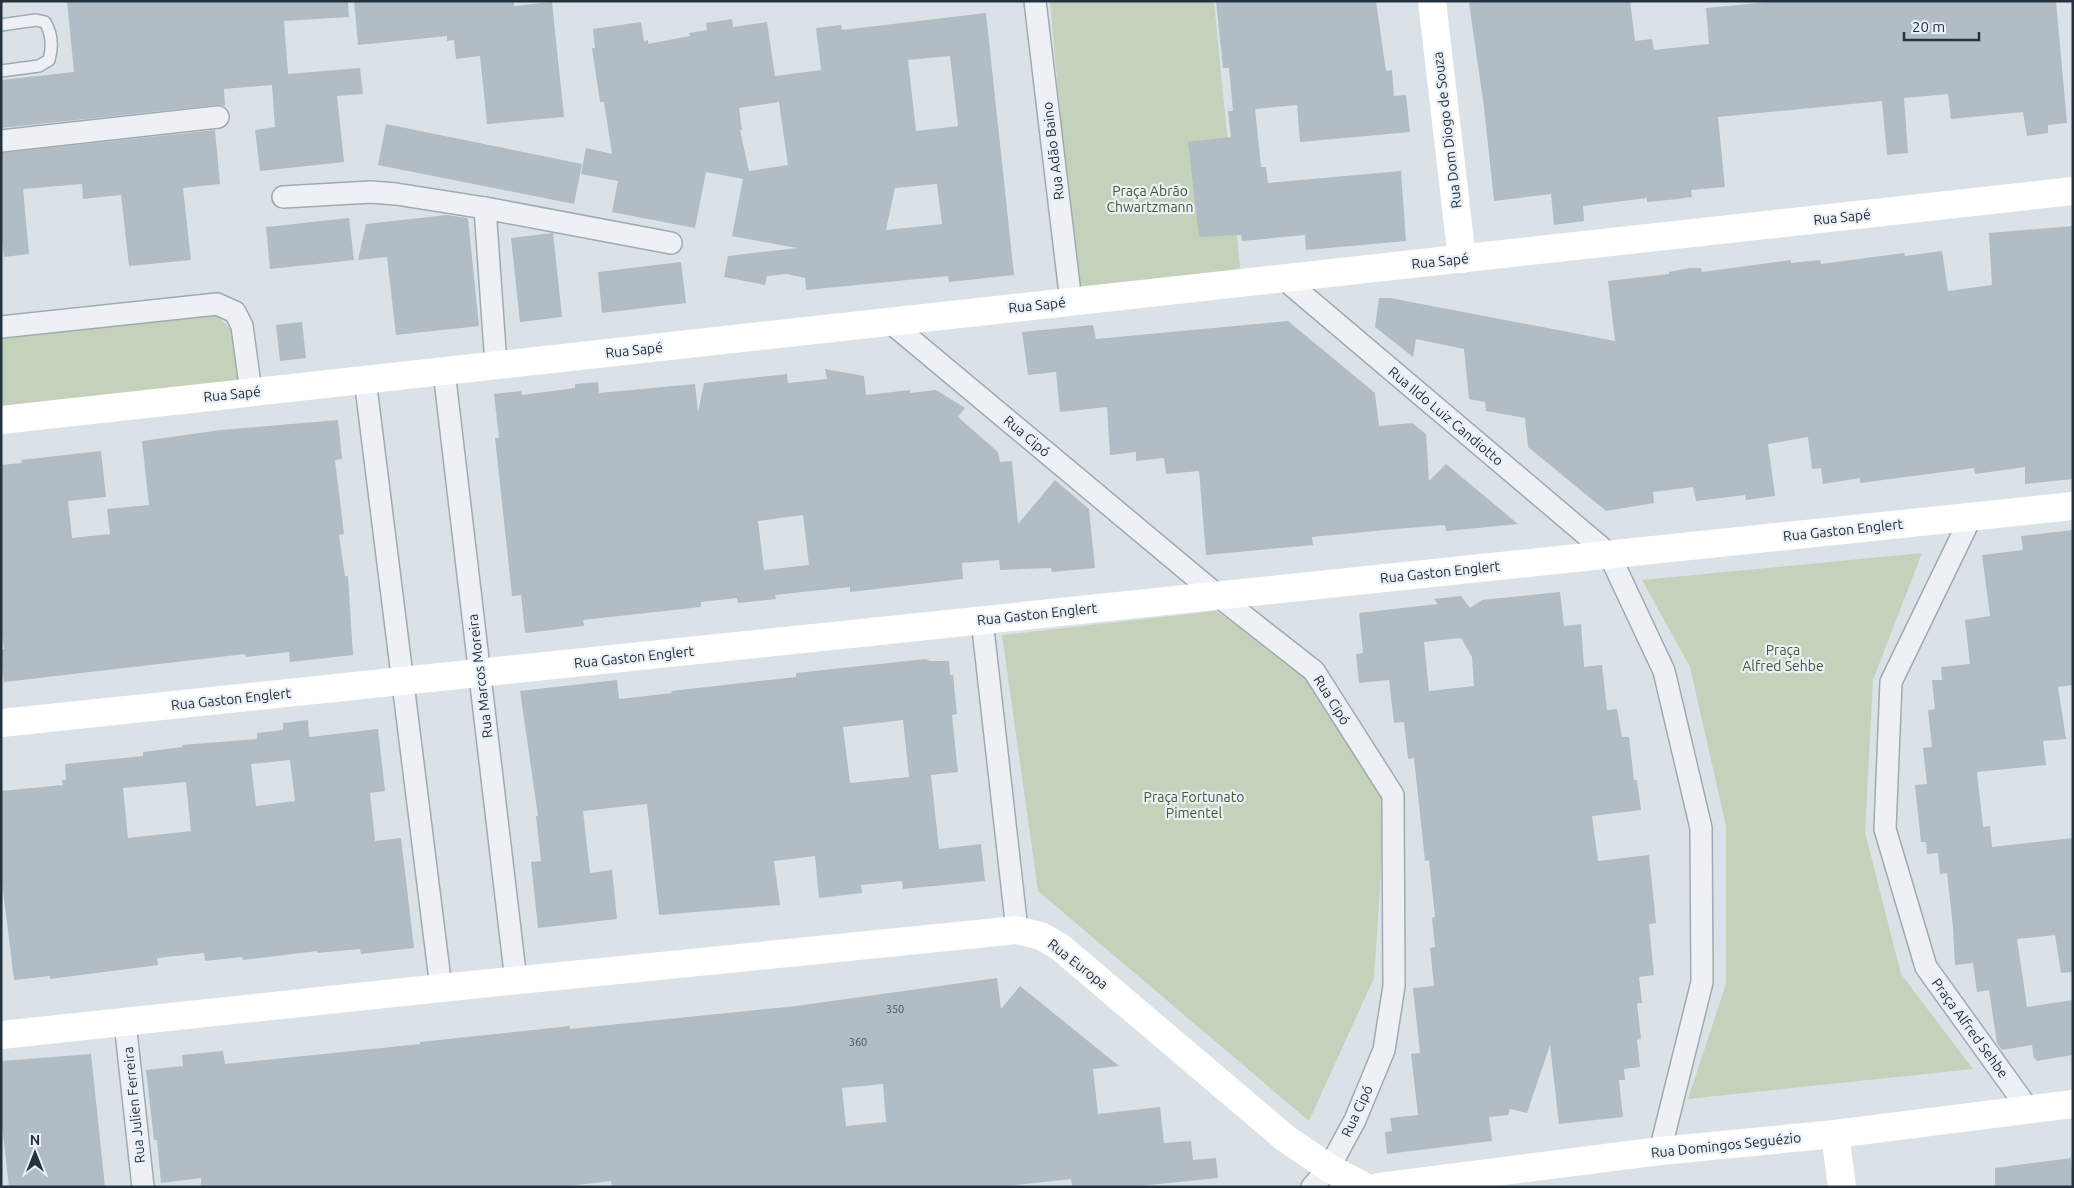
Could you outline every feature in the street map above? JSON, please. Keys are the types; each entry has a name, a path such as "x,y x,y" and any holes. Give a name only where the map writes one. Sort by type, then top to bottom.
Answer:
{"street":[{"name":"Rua Adão Baino","path":"1035,1 1071,302"},
{"name":"Rua Dom Diogo de Souza","path":"1432,1 1462,258"},
{"path":"1,141 218,117"},
{"name":"Rua Sapé","path":"1,420 2073,191"},
{"path":"283,197 371,192 485,208 671,243"},
{"path":"485,208 496,365"},
{"name":"Rua Ildo Luiz Candiotto","path":"1282,278 1609,554"},
{"path":"1,327 216,304 235,312 242,326 251,392"},
{"name":"Rua Cipó","path":"890,322 1217,595 1314,671 1392,795 1394,986 1384,1050 1355,1120 1321,1177"},
{"name":"Rua Marcos Moreira","path":"444,371 516,981"},
{"path":"366,380 440,988"},
{"name":"Rua Gaston Englert","path":"1,723 2073,506"},
{"name":"Praça Alfred Sehbe","path":"1971,517 1891,682 1884,829 1926,967 2029,1110"},
{"path":"1609,554 1664,671 1701,828 1702,982 1660,1151"},
{"path":"1,1035 440,988 1017,930 982,620"},
{"name":"Rua Europa","path":"1017,930 1041,936 1060,947 1286,1138 1321,1177"},
{"name":"Rua Julien Ferreira","path":"126,1022 143,1187"},
{"name":"Rua Domingos Seguézio","path":"1379,1187 1660,1151 1835,1134 2073,1104"},
{"path":"1835,1134 1842,1187"},
{"path":"1321,1177 1365,1187"}],"lane":[{"path":"1,25 36,20 45,22 50,31 52,50 49,60 39,66 1,71"}],"green space":[{"name":"Praça Abrão Chwartzmann","path":"1050,1 1214,1 1241,278 1076,295"},
{"path":"214,313 234,332 243,383 1,410 1,337"},
{"name":"Praça Alfred Sehbe","path":"1922,553 1873,680 1865,832 1901,974 1973,1069 1688,1099 1726,984 1726,826 1690,667 1642,580"},
{"name":"Praça Fortunato Pimentel","path":"1216,611 1306,673 1386,798 1374,978 1309,1121 1038,891 1002,635"}],"building":[{"path":"67,1 348,1 349,17 284,21 288,74 360,68 363,94 337,96 344,162 260,171 255,130 275,127 272,85 224,89 225,106 217,105 1,128 1,80 74,72"},
{"path":"354,1 514,1 514,6 552,2 564,117 487,124 480,56 456,59 454,40 447,41 447,36 358,45"},
{"path":"1216,1 1376,1 1386,71 1392,70 1394,96 1406,95 1410,132 1300,142 1297,105 1255,109 1261,167 1266,167 1268,183 1401,171 1406,241 1306,250 1305,235 1242,241 1241,235 1199,237 1188,142 1231,137 1228,111 1233,111 1229,68 1223,68"},
{"path":"1481,1 1630,1 1635,41 1652,39 1654,50 1709,44 1706,8 1778,1 2056,1 2067,123 2048,125 2048,133 2027,136 2023,112 1951,119 1948,94 1904,98 1908,153 1887,155 1882,101 1718,117 1725,187 1691,190 1692,197 1678,199 1647,202 1647,198 1583,206 1584,221 1554,225 1551,194 1494,201 1484,107 1469,3"},
{"path":"986,13 1014,275 949,282 948,276 806,290 805,278 787,274 767,276 765,285 724,277 728,256 797,248 732,236 743,179 706,172 695,228 612,212 618,181 581,174 586,148 612,154 604,102 600,102 592,48 595,48 593,29 641,22 644,41 648,40 648,44 690,36 689,33 707,30 706,23 732,19 733,27 767,22 775,76 821,70 816,28 841,25 842,30","holes":["950,56 958,126 916,131 908,60","779,102 788,165 749,171 740,130 742,130 739,108","937,184 942,224 886,230 895,188"]},
{"path":"386,124 582,164 574,204 378,165"},
{"path":"215,130 220,184 183,188 191,260 129,266 121,195 83,199 82,184 23,189 29,254 4,257 1,230 1,153"},
{"path":"446,215 468,218 479,326 396,335 387,257 358,260 366,224"},
{"path":"349,218 354,260 270,269 266,227"},
{"path":"2073,226 2073,479 2025,484 2025,467 1975,474 1974,468 1860,483 1860,478 1823,484 1821,468 1812,469 1808,437 1768,444 1775,496 1746,500 1745,495 1696,501 1693,487 1653,492 1654,503 1606,511 1528,447 1525,418 1486,411 1485,402 1469,399 1464,349 1416,339 1413,357 1375,327 1379,298 1390,298 1615,341 1608,281 1669,274 1669,272 1690,268 1701,268 1702,272 1791,260 1791,263 1820,260 1821,264 1904,253 1905,256 1942,251 1948,291 1992,285 1989,233"},
{"path":"553,233 562,317 520,322 511,238"},
{"path":"681,262 686,303 602,313 598,272"},
{"path":"1288,321 1375,393 1379,426 1412,423 1426,434 1429,481 1446,464 1518,524 1446,531 1445,525 1312,537 1313,545 1206,555 1199,471 1166,474 1164,458 1136,461 1136,452 1110,455 1107,407 1060,412 1056,372 1028,375 1022,332 1093,325 1096,339"},
{"path":"302,322 306,358 280,361 276,325"},
{"path":"825,369 864,376 866,395 910,390 910,393 936,390 965,408 958,417 998,452 1000,462 1012,461 1018,524 1055,480 1089,509 1095,568 1052,572 1051,568 1000,570 999,560 962,563 963,579 850,592 850,587 812,591 775,595 776,599 738,603 737,598 701,602 701,607 583,620 584,626 525,633 521,595 512,596 495,438 499,438 494,394 521,391 522,395 575,388 575,384 598,382 599,393 695,384 698,412 704,383 787,374 788,383 827,379","holes":["803,515 809,565 764,570 758,521"]},
{"path":"338,420 342,459 335,460 344,534 339,535 345,576 348,576 353,655 290,662 289,652 246,657 245,654 4,682 1,659 1,649 4,649 1,627 1,465 22,463 21,460 101,451 106,497 68,501 72,538 110,534 107,509 149,505 142,441 221,430"},
{"path":"2073,530 2073,685 2058,687 2066,739 2043,741 2046,765 1977,772 1983,827 1990,826 1992,847 2073,838 2073,972 2061,973 2055,935 2017,939 2027,1007 2073,1000 2073,1055 2036,1061 2032,1045 2002,1050 1997,1043 1989,990 1977,992 1973,963 1955,965 1947,873 1940,874 1938,853 1927,854 1926,842 1921,842 1915,785 1927,784 1923,748 1932,747 1928,710 1935,709 1932,680 1942,680 1941,667 1970,664 1965,620 1990,616 1982,555 2023,550 2021,536"},
{"path":"1560,592 1564,626 1581,624 1584,667 1602,665 1607,710 1617,709 1622,737 1629,737 1634,780 1637,780 1641,810 1592,816 1598,861 1649,855 1656,923 1649,924 1654,975 1639,977 1642,1003 1637,1003 1641,1039 1637,1040 1640,1067 1624,1069 1625,1080 1619,1080 1623,1117 1559,1124 1550,1045 1527,1113 1510,1109 1508,1115 1489,1117 1492,1141 1387,1154 1385,1132 1392,1131 1390,1118 1418,1115 1411,1054 1420,1053 1413,988 1434,986 1430,948 1435,947 1432,918 1435,917 1429,860 1425,861 1414,758 1408,759 1404,722 1394,723 1389,680 1359,683 1356,654 1363,653 1359,613 1438,604 1434,599 1461,596 1470,608 1482,600","holes":["1461,638 1472,657 1474,686 1429,691 1424,642"]},
{"path":"926,659 930,661 949,661 950,675 953,675 957,714 952,715 958,772 931,775 939,849 981,844 985,881 903,889 902,881 861,885 862,893 819,898 815,856 774,861 780,905 659,915 647,804 583,811 590,873 612,870 617,919 538,928 531,862 541,861 536,816 538,816 520,691 617,680 619,699 672,693 671,691 796,677 796,673","holes":["903,720 909,777 850,783 843,727"]},
{"path":"308,720 309,737 378,729 385,791 370,793 375,841 401,838 414,948 361,954 360,949 317,953 317,951 243,960 242,957 205,961 204,953 157,958 158,965 50,979 50,976 14,980 1,874 1,791 63,785 62,780 66,780 65,764 143,756 143,752 182,747 182,745 257,739 257,733 283,730 283,723","holes":["290,760 295,801 256,806 251,764","186,782 191,831 128,838 123,788"]},
{"path":"997,978 1001,1009 1020,986 1119,1066 1093,1069 1098,1114 1160,1107 1164,1143 1191,1141 1193,1160 1216,1158 1218,1178 1129,1187 1072,1187 1071,1179 999,1187 612,1187 611,1181 561,1187 201,1187 201,1178 161,1183 157,1140 154,1140 146,1070 183,1066 182,1055 223,1051 225,1064 570,1026 570,1029 796,1006","holes":["883,1084 886,1122 846,1126 842,1088"]},
{"path":"91,1054 105,1187 9,1187 1,1117 1,1061"},
{"path":"2071,1158 2073,1187 1995,1187 1995,1168"}]}
